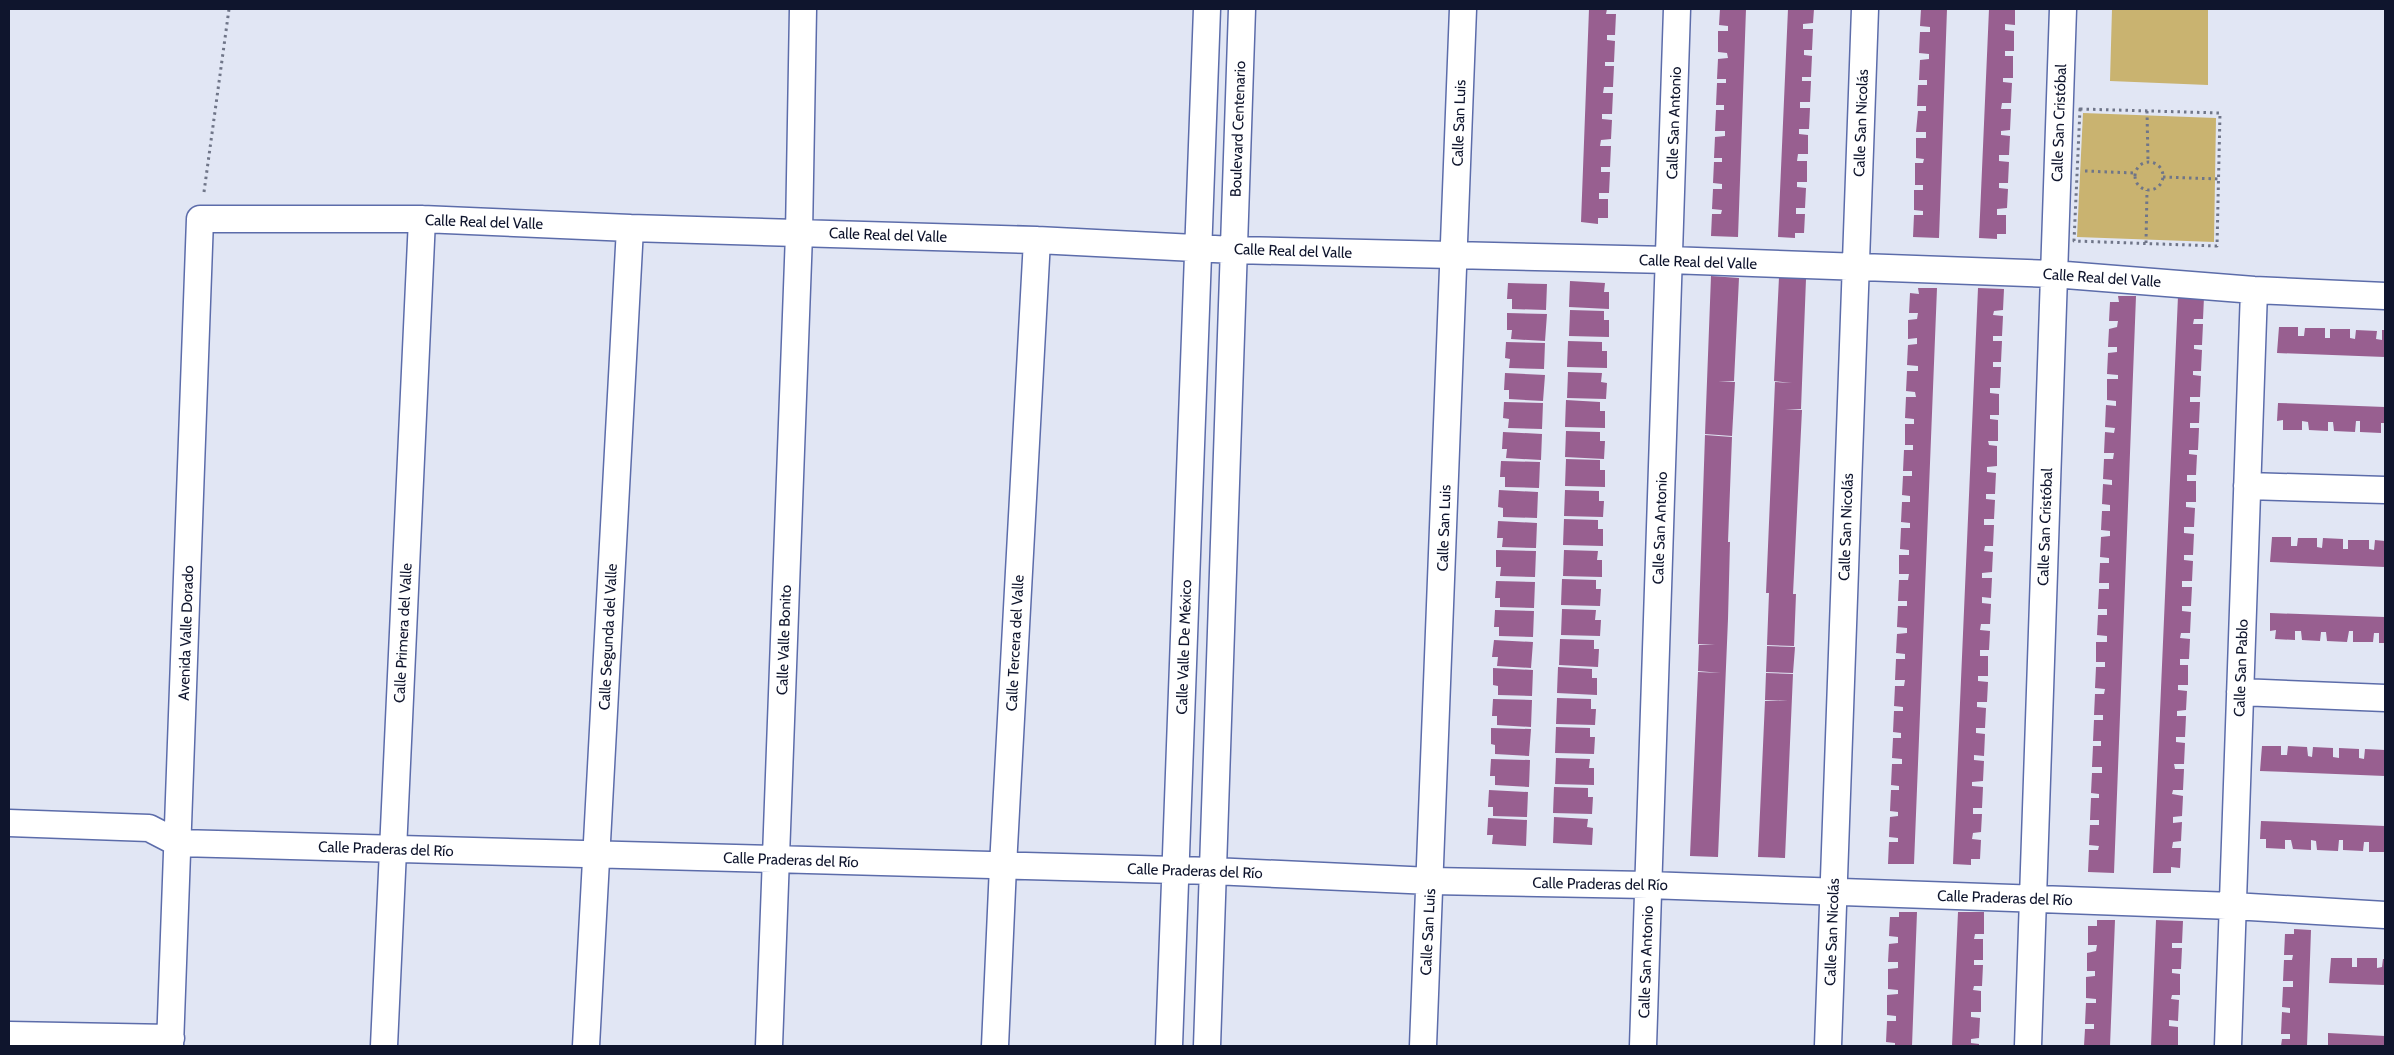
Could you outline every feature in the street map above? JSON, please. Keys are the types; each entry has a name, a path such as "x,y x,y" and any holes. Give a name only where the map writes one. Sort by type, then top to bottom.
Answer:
{"street":[{"name":"Calle Valle Bonito","path":"769,1046 799,234 803,9"},
{"path":"1199,248 1207,9"},
{"name":"Boulevard Centenario","path":"1234,250 1242,9"},
{"name":"Calle San Luis","path":"1423,1046 1431,881 1463,9"},
{"name":"Calle San Antonio","path":"1643,1046 1677,9"},
{"name":"Calle San Nicolás","path":"1828,1046 1865,9"},
{"name":"Calle San Cristóbal","path":"2028,1046 2063,9"},
{"name":"Calle Real del Valle","path":"200,220 422,219 799,234 1037,240 1234,250 1669,260 2053,274 2254,290 2385,296"},
{"name":"Calle Primera del Valle","path":"384,1046 422,219"},
{"name":"Avenida Valle Dorado","path":"170,1042 200,220"},
{"name":"Calle Segunda del Valle","path":"586,1046 630,228"},
{"name":"Calle Tercera del Valle","path":"995,1046 1037,240"},
{"name":"Calle Valle De México","path":"1169,1046 1199,248"},
{"path":"1207,1046 1234,250"},
{"name":"Calle San Pablo","path":"2228,1046 2254,290"},
{"path":"2247,486 2385,490"},
{"path":"2240,692 2385,698"},
{"name":"Calle Praderas del Río","path":"9,823 149,828 178,843 1213,871 1431,881 1833,891 2233,906 2385,915"},
{"path":"9,1035 170,1042"}],"path":[{"path":"200,220 229,9"},
{"path":"2080,109 2147,110 2220,112 2217,246 2074,241 2080,109"},
{"path":"2147,110 2148,161"},
{"path":"2148,161 2157,164 2163,177 2159,186 2147,190 2136,182 2134,173 2139,165 2148,161"},
{"path":"2077,171 2134,173"},
{"path":"2163,177 2219,179"},
{"path":"2146,243 2147,190"}],"shaded area":[{"path":"2112,9 2208,9 2208,85 2110,81"},
{"path":"2083,113 2216,118 2214,242 2077,237"}],"building":[{"path":"1589,9 1607,9 1606,14 1616,14 1615,35 1607,35 1607,40 1615,41 1614,62 1605,62 1605,66 1614,66 1613,87 1604,87 1603,93 1613,93 1612,114 1602,114 1602,119 1612,120 1611,139 1601,140 1600,146 1611,146 1610,167 1601,167 1601,172 1610,172 1609,193 1599,193 1599,199 1608,199 1608,218 1598,218 1598,224 1581,222"},
{"path":"1720,9 1746,9 1738,237 1711,236 1712,214 1721,214 1722,210 1712,209 1713,189 1722,189 1722,184 1713,183 1714,162 1722,162 1722,158 1714,158 1715,137 1725,136 1725,131 1715,131 1716,110 1724,110 1724,105 1716,105 1717,83 1726,83 1726,79 1717,79 1718,59 1728,58 1727,53 1718,52 1718,31 1728,31 1728,26 1719,25"},
{"path":"1788,9 1814,9 1813,23 1803,24 1803,29 1813,29 1812,50 1804,50 1804,55 1812,56 1811,77 1802,77 1802,81 1811,81 1810,102 1800,102 1800,108 1810,108 1809,129 1799,129 1799,134 1808,135 1808,154 1798,154 1797,161 1807,161 1807,182 1797,182 1797,187 1806,188 1805,208 1796,208 1796,214 1805,214 1804,233 1795,233 1795,238 1778,237"},
{"path":"1921,9 1947,9 1939,238 1913,237 1914,215 1923,215 1923,211 1914,210 1914,190 1923,190 1923,185 1915,185 1915,163 1923,163 1924,159 1916,158 1916,138 1926,138 1926,132 1916,132 1918,111 1926,111 1926,106 1917,106 1918,85 1927,85 1927,80 1919,80 1920,60 1929,59 1929,54 1919,53 1920,32 1930,32 1930,27 1920,26"},
{"path":"1989,9 2015,9 2015,25 2005,24 2005,30 2014,31 2014,51 2005,51 2005,56 2013,56 2013,78 2003,78 2003,82 2012,83 2011,103 2002,103 2001,109 2011,109 2010,130 2001,131 2001,135 2010,136 2009,155 1999,155 1999,161 2009,162 2008,183 1999,183 1999,188 2008,189 2007,208 1997,209 1997,215 2006,215 2006,234 1997,234 1997,239 1979,238"},
{"path":"1711,276 1739,278 1734,381 1718,381 1735,382 1732,436 1705,434"},
{"path":"1779,277 1806,279 1801,409 1785,409 1802,410 1793,594 1796,594 1794,646 1767,645 1769,593 1766,593 1775,382 1792,383 1774,381"},
{"path":"1570,281 1605,283 1604,292 1609,292 1609,309 1569,307"},
{"path":"1508,283 1547,284 1546,310 1512,309 1512,299 1507,299"},
{"path":"1918,288 1937,288 1914,864 1888,864 1889,842 1898,842 1898,838 1889,837 1890,817 1898,816 1898,812 1890,811 1891,790 1899,790 1899,786 1891,785 1892,764 1902,764 1902,759 1892,758 1893,738 1901,738 1901,733 1893,732 1894,711 1903,711 1903,707 1894,706 1895,686 1904,686 1905,680 1895,680 1896,659 1905,659 1905,654 1896,653 1897,634 1907,633 1907,628 1897,627 1898,606 1907,606 1907,601 1898,601 1899,580 1908,580 1909,574 1899,574 1899,555 1909,555 1909,550 1900,549 1901,528 1910,528 1910,523 1901,522 1902,502 1910,502 1910,496 1902,495 1903,476 1912,476 1912,471 1903,471 1904,450 1913,450 1913,445 1905,445 1905,424 1914,424 1914,419 1905,418 1906,397 1916,397 1915,392 1906,391 1907,371 1918,371 1918,366 1907,365 1908,345 1917,344 1917,338 1908,339 1908,320 1917,319 1918,313 1909,313 1910,293 1919,294"},
{"path":"1978,288 2004,289 2003,310 1994,311 1993,315 2003,316 2002,336 1993,336 1993,341 2002,341 2001,362 1993,362 1993,367 2001,367 2000,388 1990,388 1990,393 1999,394 1999,415 1990,415 1990,419 1998,420 1998,441 1988,441 1989,445 1997,446 1997,466 1987,467 1987,472 1996,473 1995,494 1986,494 1986,499 1995,500 1994,519 1984,519 1984,525 1994,525 1993,546 1985,546 1984,551 1993,552 1992,572 1982,573 1982,578 1992,578 1991,598 1982,597 1982,603 1991,604 1990,624 1981,624 1980,630 1990,631 1989,650 1980,650 1980,656 1988,656 1988,676 1978,676 1978,681 1988,682 1987,702 1977,702 1977,707 1986,708 1985,728 1976,728 1976,733 1985,734 1984,756 1974,755 1974,760 1984,761 1983,781 1972,782 1972,786 1983,787 1982,808 1973,808 1973,814 1982,814 1981,832 1973,833 1972,839 1981,840 1980,859 1971,859 1971,865 1953,864"},
{"path":"2118,296 2136,296 2114,873 2088,872 2089,850 2098,850 2099,846 2089,845 2090,825 2099,825 2099,820 2090,820 2091,798 2099,798 2099,794 2091,793 2092,773 2102,773 2102,767 2092,767 2093,746 2101,746 2101,741 2093,741 2094,720 2103,720 2103,715 2094,715 2095,694 2104,694 2105,689 2095,688 2096,667 2105,667 2105,662 2096,662 2096,642 2107,642 2107,636 2097,635 2098,615 2107,615 2107,609 2098,609 2099,589 2109,589 2109,583 2099,583 2100,563 2109,563 2109,558 2100,557 2101,537 2110,536 2110,531 2101,530 2102,511 2110,511 2110,505 2102,504 2103,484 2112,485 2112,480 2103,479 2104,459 2113,459 2114,453 2104,453 2105,432 2114,433 2115,428 2105,427 2106,405 2116,406 2116,401 2107,400 2107,379 2118,379 2118,375 2107,374 2108,353 2117,352 2117,347 2108,347 2109,329 2117,327 2118,321 2109,321 2110,302 2119,302"},
{"path":"2178,296 2204,297 2203,319 2194,319 2193,324 2203,324 2202,345 2194,345 2194,349 2202,350 2201,371 2193,371 2193,375 2201,376 2200,397 2190,397 2190,402 2200,402 2199,423 2190,423 2190,428 2199,428 2198,450 2189,450 2189,454 2197,455 2196,475 2187,475 2187,481 2196,481 2196,502 2186,502 2186,507 2195,508 2194,527 2184,527 2184,533 2194,534 2193,555 2184,555 2184,560 2193,561 2192,581 2182,581 2182,587 2192,587 2191,606 2182,606 2182,611 2191,612 2190,633 2181,633 2180,638 2190,639 2189,659 2180,659 2180,665 2188,665 2188,685 2178,685 2178,690 2187,691 2186,710 2177,711 2177,716 2186,716 2185,737 2176,737 2176,742 2185,743 2184,764 2174,764 2175,769 2184,769 2183,790 2173,790 2172,794 2183,796 2182,816 2173,817 2173,823 2182,822 2181,841 2173,842 2172,848 2181,848 2180,868 2171,867 2171,873 2153,873"},
{"path":"1570,310 1604,311 1604,320 1609,320 1609,337 1569,336"},
{"path":"1507,313 1547,314 1545,341 1511,339 1512,330 1507,330"},
{"path":"2279,327 2298,327 2298,336 2304,336 2305,328 2325,328 2325,338 2330,338 2330,329 2350,329 2350,338 2355,339 2356,330 2377,331 2376,339 2382,340 2382,330 2385,330 2385,357 2277,353"},
{"path":"1568,341 1602,342 1602,351 1607,351 1607,368 1567,367"},
{"path":"1506,342 1545,343 1544,369 1509,368 1510,359 1505,358"},
{"path":"1568,372 1602,373 1601,382 1607,383 1606,399 1567,398"},
{"path":"1505,373 1545,375 1543,401 1509,399 1509,390 1504,390"},
{"path":"1566,400 1600,402 1600,411 1605,411 1605,428 1565,427"},
{"path":"1504,402 1543,403 1542,429 1508,428 1509,419 1503,418"},
{"path":"2278,403 2385,407 2385,423 2381,423 2381,433 2360,432 2360,421 2356,421 2355,432 2334,431 2333,422 2328,422 2328,431 2309,430 2308,422 2302,421 2302,430 2283,430 2283,420 2277,421"},
{"path":"1566,431 1600,432 1600,441 1605,441 1604,459 1565,457"},
{"path":"1503,432 1542,434 1541,460 1506,458 1507,449 1502,449"},
{"path":"1705,435 1732,437 1728,542 1730,542 1728,619 1718,857 1690,856 1698,672 1721,673 1698,671 1699,645 1715,645 1698,644"},
{"path":"1566,459 1600,460 1600,470 1605,470 1605,487 1565,486"},
{"path":"1501,461 1540,462 1539,488 1505,487 1505,477 1500,477"},
{"path":"1499,490 1538,492 1537,518 1503,517 1503,508 1498,507"},
{"path":"1565,490 1599,491 1599,501 1604,501 1603,517 1564,516"},
{"path":"1564,519 1598,520 1598,529 1603,529 1603,546 1563,545"},
{"path":"1498,521 1537,523 1536,548 1502,547 1503,538 1497,538"},
{"path":"2272,537 2291,537 2291,546 2297,546 2298,538 2317,538 2317,547 2322,548 2323,538 2343,539 2343,549 2348,549 2348,540 2369,540 2369,549 2374,550 2375,540 2385,541 2385,567 2270,562"},
{"path":"1496,550 1536,551 1535,577 1500,576 1501,567 1496,567"},
{"path":"1564,550 1598,551 1597,560 1602,560 1602,577 1563,576"},
{"path":"1562,579 1596,580 1596,589 1601,589 1600,606 1561,605"},
{"path":"1496,581 1535,582 1534,608 1500,607 1500,598 1495,598"},
{"path":"1562,609 1596,610 1595,620 1601,620 1600,636 1561,635"},
{"path":"1495,610 1534,611 1533,637 1499,636 1499,627 1494,627"},
{"path":"2270,613 2385,617 2385,643 2379,643 2379,633 2374,633 2373,642 2353,642 2353,631 2349,631 2347,642 2327,641 2326,632 2321,632 2320,641 2302,640 2301,631 2295,631 2295,640 2275,639 2276,630 2270,631"},
{"path":"1560,639 1594,640 1594,649 1599,649 1598,667 1559,665"},
{"path":"1494,640 1533,642 1531,668 1497,666 1498,657 1492,657"},
{"path":"1767,646 1795,647 1793,673 1766,672"},
{"path":"1558,667 1592,669 1592,678 1597,678 1597,695 1557,693"},
{"path":"1493,668 1533,670 1532,696 1498,695 1498,686 1493,685"},
{"path":"1766,673 1793,674 1785,858 1758,857 1765,701 1788,701 1765,700"},
{"path":"1557,698 1591,699 1591,709 1596,709 1595,725 1556,724"},
{"path":"1493,699 1532,700 1531,727 1497,725 1497,716 1492,716"},
{"path":"1556,727 1590,728 1590,737 1595,737 1594,754 1555,753"},
{"path":"1491,728 1531,729 1529,756 1495,754 1495,745 1491,744"},
{"path":"2262,746 2281,746 2281,755 2287,755 2288,746 2307,747 2308,756 2312,757 2313,747 2333,748 2333,757 2339,758 2339,748 2359,749 2359,758 2364,759 2365,749 2385,750 2385,776 2260,771"},
{"path":"1556,758 1590,759 1589,768 1594,768 1594,785 1555,784"},
{"path":"1491,759 1530,760 1529,787 1495,785 1495,776 1490,776"},
{"path":"1554,787 1588,788 1588,797 1593,797 1592,814 1553,813"},
{"path":"1489,790 1528,792 1527,817 1493,816 1493,807 1488,807"},
{"path":"1554,817 1588,819 1587,827 1593,828 1592,845 1553,843"},
{"path":"1488,818 1527,820 1526,846 1492,844 1493,835 1487,835"},
{"path":"2261,821 2385,826 2385,852 2369,852 2369,842 2364,842 2363,851 2343,850 2343,840 2339,840 2338,851 2317,850 2316,841 2311,840 2311,850 2293,849 2291,840 2285,840 2285,849 2266,848 2266,839 2260,839"},
{"path":"1899,912 1917,912 1912,1046 1895,1046 1895,1043 1886,1042 1887,1021 1896,1021 1896,1016 1887,1015 1887,995 1898,994 1898,990 1888,989 1888,969 1898,968 1898,962 1888,962 1889,944 1898,943 1898,937 1889,936 1890,917 1899,917"},
{"path":"1958,912 1984,912 1984,934 1975,934 1974,939 1983,939 1983,960 1974,960 1974,965 1983,965 1982,986 1974,986 1973,990 1981,991 1981,1012 1971,1012 1971,1017 1980,1018 1979,1038 1971,1039 1971,1043 1979,1044 1979,1046 1952,1046"},
{"path":"2097,920 2115,920 2110,1046 2084,1046 2085,1029 2094,1029 2094,1024 2085,1024 2086,1003 2096,1003 2096,999 2086,998 2086,977 2095,976 2095,971 2087,971 2087,953 2096,951 2097,945 2088,945 2088,926 2097,926"},
{"path":"2156,920 2183,921 2182,943 2172,943 2172,948 2182,948 2181,969 2172,969 2172,973 2180,974 2180,995 2172,995 2171,999 2179,1000 2178,1021 2169,1020 2169,1026 2178,1027 2178,1046 2151,1046"},
{"path":"2294,929 2311,930 2307,1046 2281,1046 2282,1039 2290,1039 2290,1034 2281,1034 2282,1012 2290,1013 2290,1008 2282,1007 2283,987 2293,987 2293,981 2283,981 2284,960 2292,960 2293,955 2284,955 2285,934 2294,934"},
{"path":"2331,958 2352,958 2352,967 2357,967 2357,958 2377,958 2377,968 2382,967 2383,959 2385,959 2385,985 2329,983"},
{"path":"2328,1033 2385,1036 2385,1046 2328,1046"}]}
